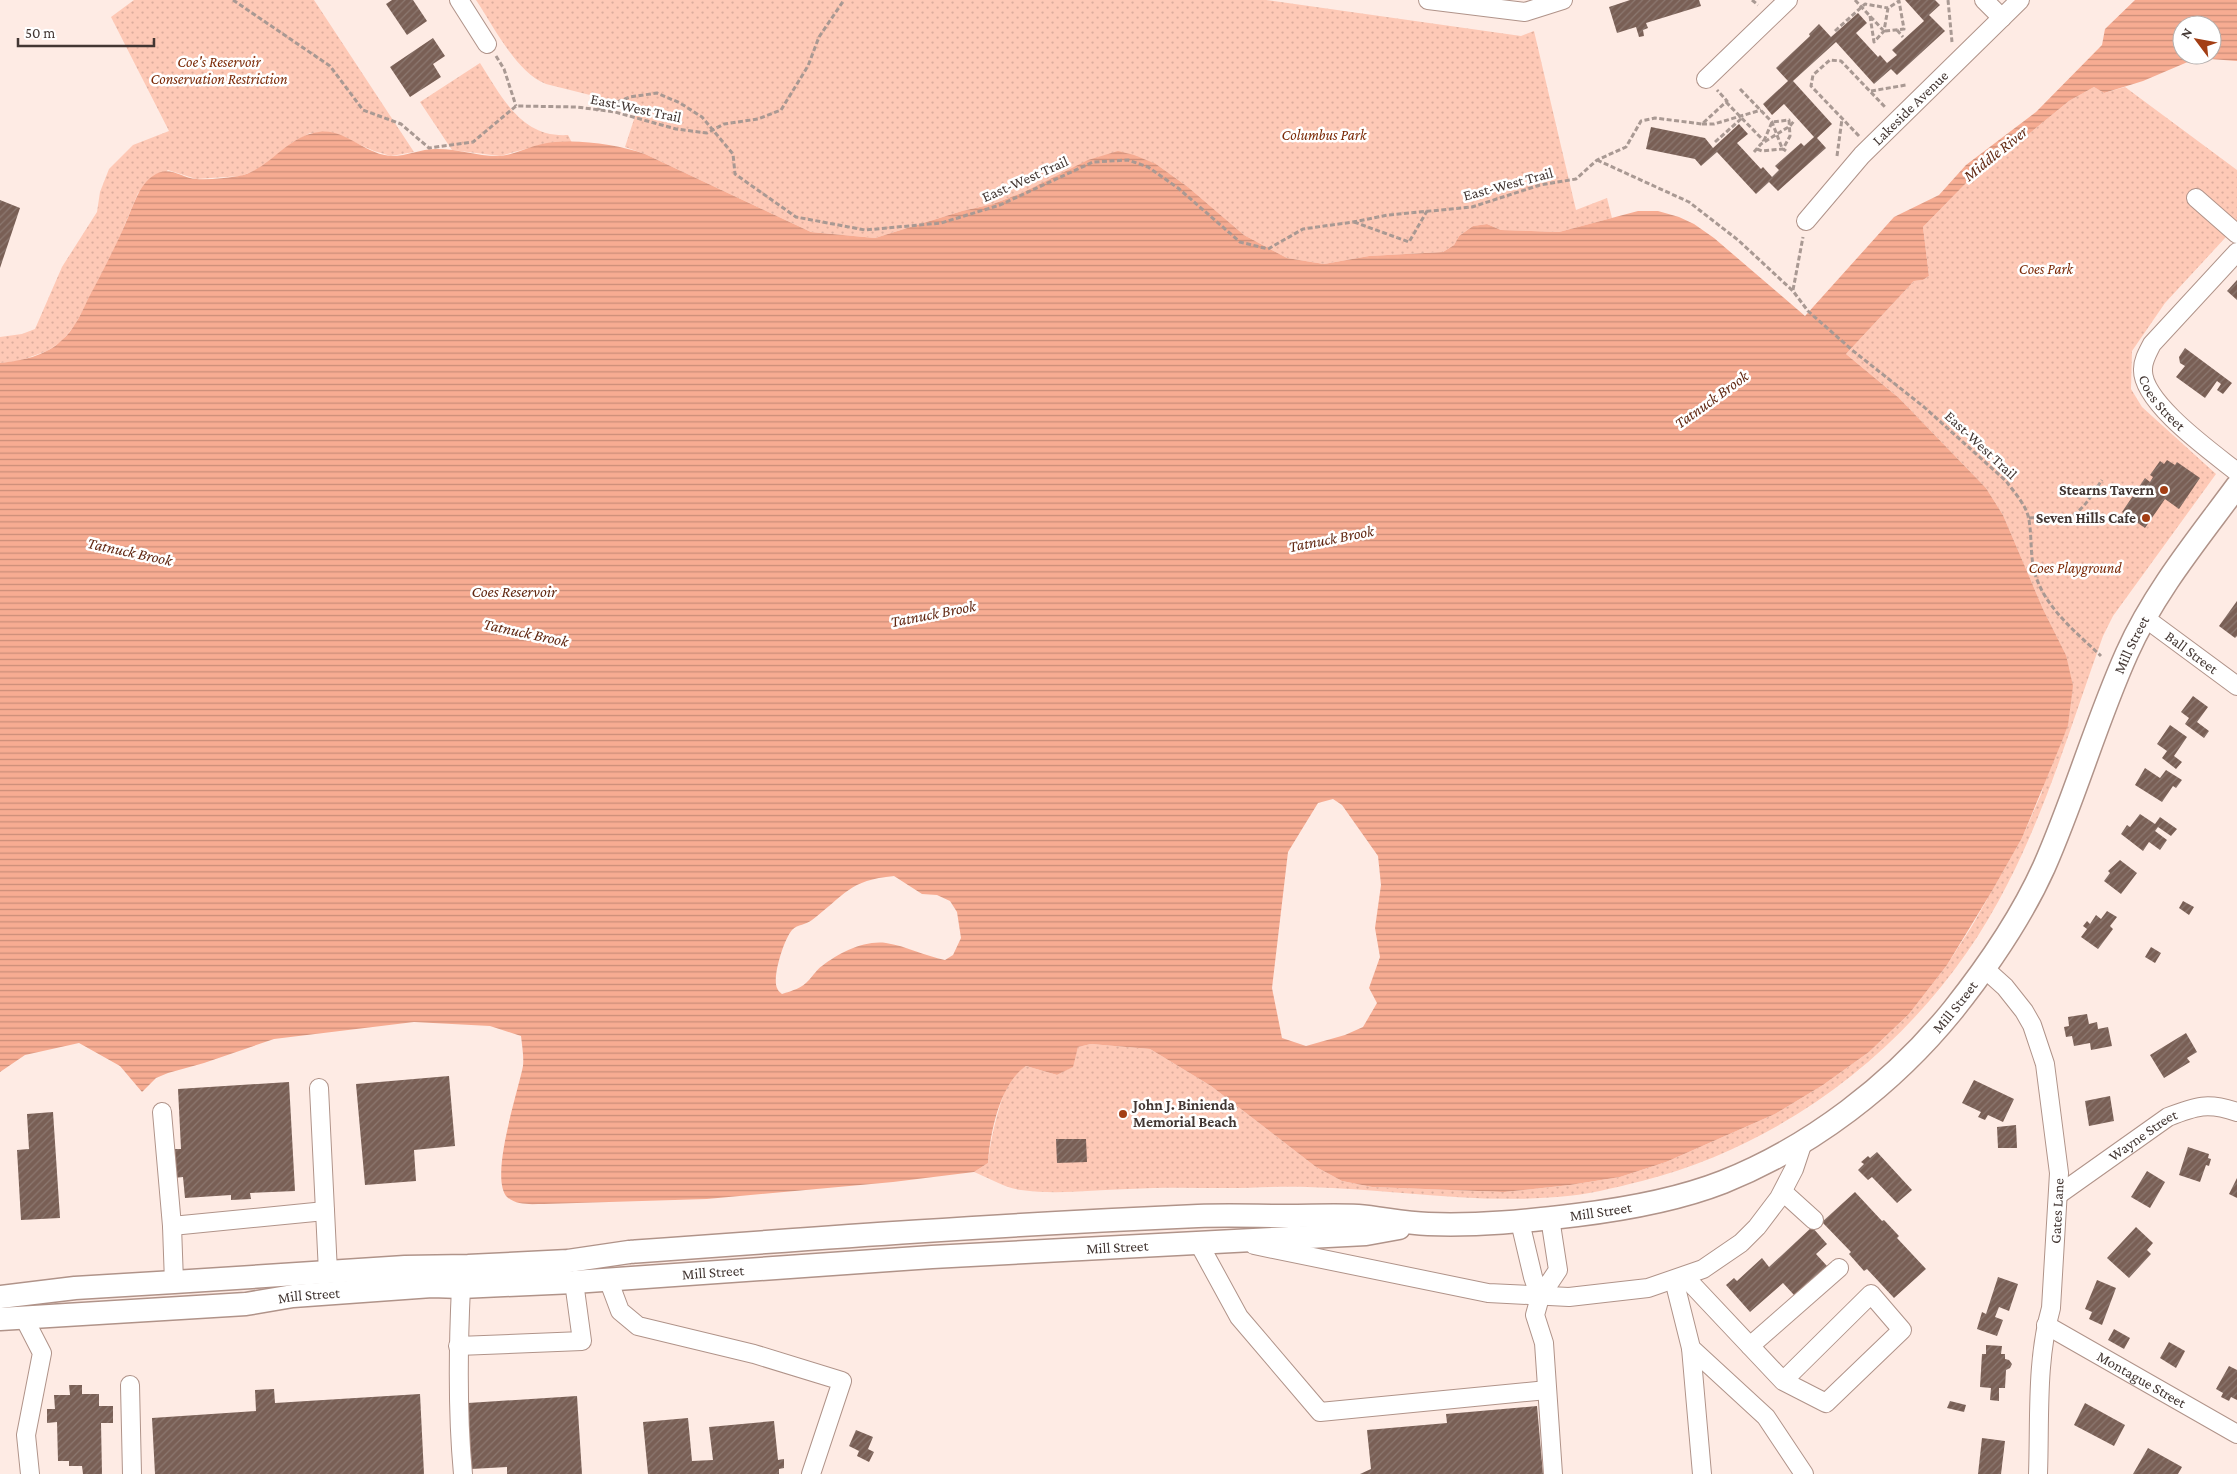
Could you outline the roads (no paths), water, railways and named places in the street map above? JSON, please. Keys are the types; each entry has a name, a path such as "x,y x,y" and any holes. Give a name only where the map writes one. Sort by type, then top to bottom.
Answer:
{"main road":[{"name":"Mill Street","path":"0,1298 75,1288 443,1265 468,1266 568,1261 629,1252 865,1235 1206,1216 1358,1216 1425,1224 1520,1222 1613,1210 1669,1198 1723,1182 1776,1156 1827,1126 1874,1090 1914,1053 1951,1012 1984,969 2021,912 2043,870 2111,692 2145,618 2237,486"},
{"name":"Mill Street","path":"0,1319 246,1304 293,1296 432,1286 461,1287 574,1282 1228,1240 1366,1234 1425,1224"},
{"path":"432,1286 443,1265"}],"street":[{"path":"459,0 487,44"},
{"path":"1428,0 1526,12 1563,0"},
{"path":"1706,79 1788,0"},
{"path":"1984,0 2002,18"},
{"name":"Lakeside Avenue","path":"1806,221 1862,155 2020,0"},
{"path":"2196,198 2237,234"},
{"name":"Coes Street","path":"2237,252 2152,344 2144,358 2142,370 2145,383 2152,397 2163,409 2237,472"},
{"name":"Ball Street","path":"2145,618 2237,686"},
{"name":"Gates Lane","path":"1984,969 2015,999 2032,1025 2037,1037 2045,1064 2059,1174 2051,1308 2046,1325 2042,1364 2038,1474"},
{"path":"319,1088 328,1272"},
{"name":"Wayne Street","path":"2058,1195 2168,1117 2205,1105 2222,1107 2237,1112"},
{"path":"162,1112 172,1226 174,1282"},
{"path":"1228,1240 1464,1289 1515,1296 1595,1295 1648,1288 1703,1269 1723,1258 1741,1243 1769,1213 1783,1192 1794,1169 1804,1139"},
{"path":"1783,1192 1814,1220"},
{"path":"172,1226 325,1211"},
{"path":"1550,1218 1558,1270 1540,1296 1535,1315 1544,1343 1553,1474"},
{"path":"1520,1222 1533,1277 1540,1296"},
{"path":"1198,1242 1239,1317 1320,1412 1547,1390"},
{"path":"1750,1346 1839,1268"},
{"path":"1680,1278 1783,1381 1826,1403 1902,1330 1871,1294 1783,1381"},
{"path":"1680,1278 1691,1348 1702,1474"},
{"path":"608,1279 620,1311 638,1326 754,1354 842,1381 811,1474"},
{"path":"458,1346 582,1341 574,1282"},
{"path":"461,1287 458,1346 458,1425 463,1474"},
{"path":"24,1318 42,1353 26,1435 30,1474"},
{"name":"Montague Street","path":"2046,1325 2237,1434"},
{"path":"1691,1348 1766,1417 1804,1474"},
{"path":"130,1385 132,1474"}],"water":[{"name":"Coes Reservoir","path":"2135,0 2237,0 2237,61 2222,60 2222,15 2172,15 2172,65 2181,65 2143,81 2104,93 2094,87 2069,101 1991,165 1970,179 1923,227 1929,276 1923,280 1914,281 1846,354 1899,398 1986,488 2003,515 2043,609 2066,655 2073,686 2068,725 2022,838 1947,965 1909,1014 1869,1052 1823,1085 1775,1114 1666,1162 1620,1177 1570,1185 1504,1192 1372,1187 1342,1181 1316,1167 1211,1086 1150,1049 1091,1044 1078,1047 1073,1067 1057,1075 1026,1066 1017,1074 1009,1084 998,1110 991,1138 988,1163 974,1172 893,1182 707,1199 530,1204 515,1202 507,1197 502,1187 501,1172 506,1134 523,1066 521,1036 490,1026 414,1022 274,1039 168,1073 156,1078 142,1092 120,1066 79,1043 25,1055 0,1072 0,363 16,361 40,354 55,346 66,337 80,316 110,257 139,192 146,182 156,174 166,171 201,179 239,176 250,173 260,167 297,139 319,132 338,134 374,152 392,156 438,149 500,156 554,142 594,143 621,147 645,154 811,232 875,238 962,211 993,204 1024,192 1088,160 1118,151 1156,164 1188,187 1244,235 1287,258 1324,264 1369,256 1443,252 1454,245 1459,236 1473,226 1487,224 1501,230 1559,232 1638,211 1658,211 1694,224 1714,238 1805,316 1894,217 1939,195 1966,165 2036,112 2102,45 2105,29","holes":["1333,799 1342,805 1378,856 1381,885 1375,928 1380,957 1369,988 1377,1003 1363,1027 1345,1035 1306,1046 1282,1038 1272,988 1288,852 1318,803","894,876 922,894 937,895 950,901 957,912 961,938 953,955 945,960 893,944 869,944 836,956 820,967 803,985 782,994 778,991 776,983 777,967 782,949 792,930 812,920 848,890 857,885 879,878"]}],"place":[{"name":"Stearns Tavern","path":"2164,490"},
{"name":"Seven Hills Cafe","path":"2146,518"},
{"name":"John J. Binienda Memorial Beach","path":"1123,1114"}],"park label":[{"name":"Coe's Reservoir Conservation Restriction","path":"219,70"},
{"name":"Columbus Park","path":"1324,135"},
{"name":"Coes Park","path":"2046,269"},
{"name":"Coes Playground","path":"2075,568"}],"water label":[{"name":"Middle River","path":"1995,153"},
{"name":"Tatnuck Brook","path":"1711,399"},
{"name":"Tatnuck Brook","path":"1331,538"},
{"name":"Tatnuck Brook","path":"130,551"},
{"name":"Tatnuck Brook","path":"933,613"},
{"name":"Tatnuck Brook","path":"526,632"}]}
